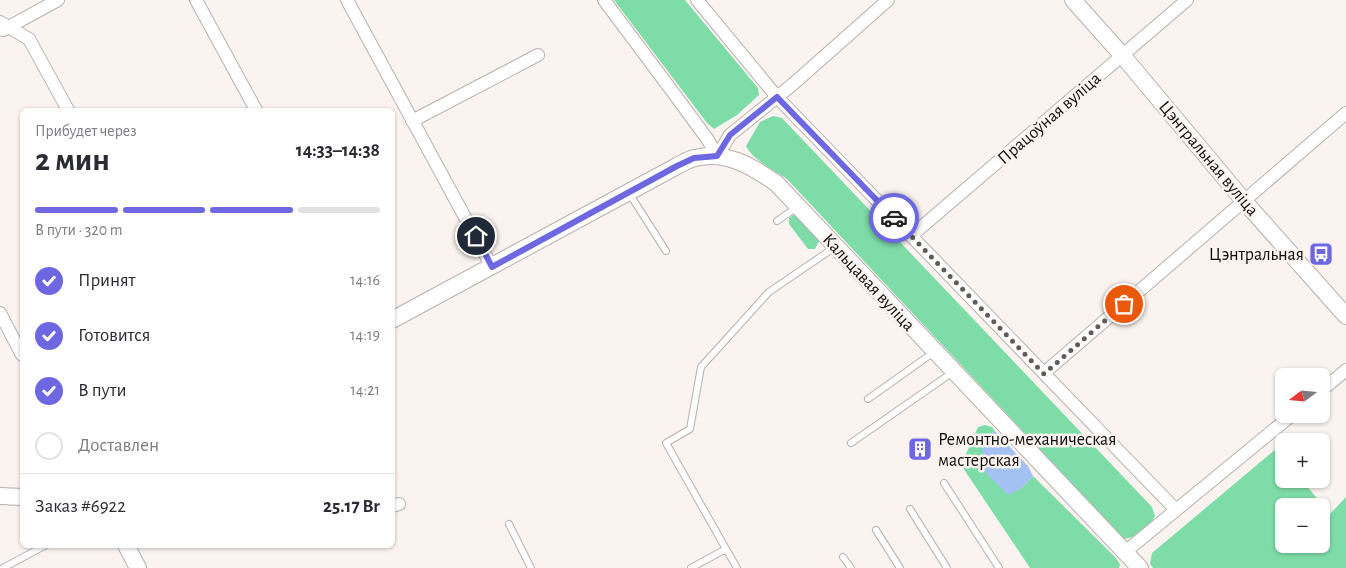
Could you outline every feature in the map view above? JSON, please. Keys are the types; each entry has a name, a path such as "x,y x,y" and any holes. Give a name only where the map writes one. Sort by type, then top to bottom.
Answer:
{"street":[{"path":"3,27 58,0"},
{"path":"196,0 255,108"},
{"path":"346,0 492,267"},
{"path":"604,0 675,94 708,140 717,156"},
{"path":"698,0 777,97 1176,510"},
{"path":"717,156 730,135 777,97 888,0"},
{"name":"Цэнтральная вуліца","path":"1073,0 1122,55 1244,201 1346,316"},
{"name":"Працоўная вуліца","path":"911,236 1186,0"},
{"path":"3,27 29,39 67,108"},
{"path":"412,121 538,55"},
{"path":"1044,374 1346,113"},
{"path":"395,318 694,158 717,156"},
{"name":"Кальцавая вуліца","path":"717,156 732,158 760,172 776,183 1140,568"},
{"path":"0,313 20,351"},
{"path":"1330,383 1346,370"},
{"path":"1125,552 1282,423"},
{"path":"0,496 20,497"},
{"path":"128,548 138,568"}],"lane":[{"path":"628,192 666,251"},
{"path":"777,221 798,206"},
{"path":"737,568 666,442 690,429 701,367 769,292 836,246"},
{"path":"868,399 936,352"},
{"path":"851,443 954,371"},
{"path":"944,482 999,568"},
{"path":"910,509 948,568"},
{"path":"509,524 532,568"},
{"path":"876,530 900,568"},
{"path":"3,568 40,548"},
{"path":"691,568 726,549"},
{"path":"844,557 851,568"}],"green space":[{"path":"614,0 685,0 758,88 759,95 737,115 714,129 707,123"},
{"path":"773,116 782,118 1152,507 1155,516 1146,529 1139,534 1124,539 787,179 749,151 746,146 760,122"},
{"path":"795,214 818,237 819,241 815,249 808,249 789,224 789,218"},
{"path":"985,425 992,427 995,431 983,438 982,447 1022,488 1033,476 1115,557 1120,564 1119,568 1030,568 961,465 978,427"},
{"path":"1275,450 1275,488 1308,488 1317,498 1275,498 1275,553 1330,553 1330,514 1346,497 1346,568 1153,568 1150,564 1152,553"}],"water":[{"path":"995,431 1028,466 1033,476 1022,488 1008,495 985,472 982,447 983,438"}],"way so far":[{"path":"894,218 1044,374 1124,304"}],"place":[{"name":"Цэнтральная","path":"1321,254"},
{"name":"Ремонтно-механическая мастерская","path":"920,449"}],"route":[{"path":"476,236 492,267 677,166 694,158 717,156 730,135 777,97 894,218"}]}
